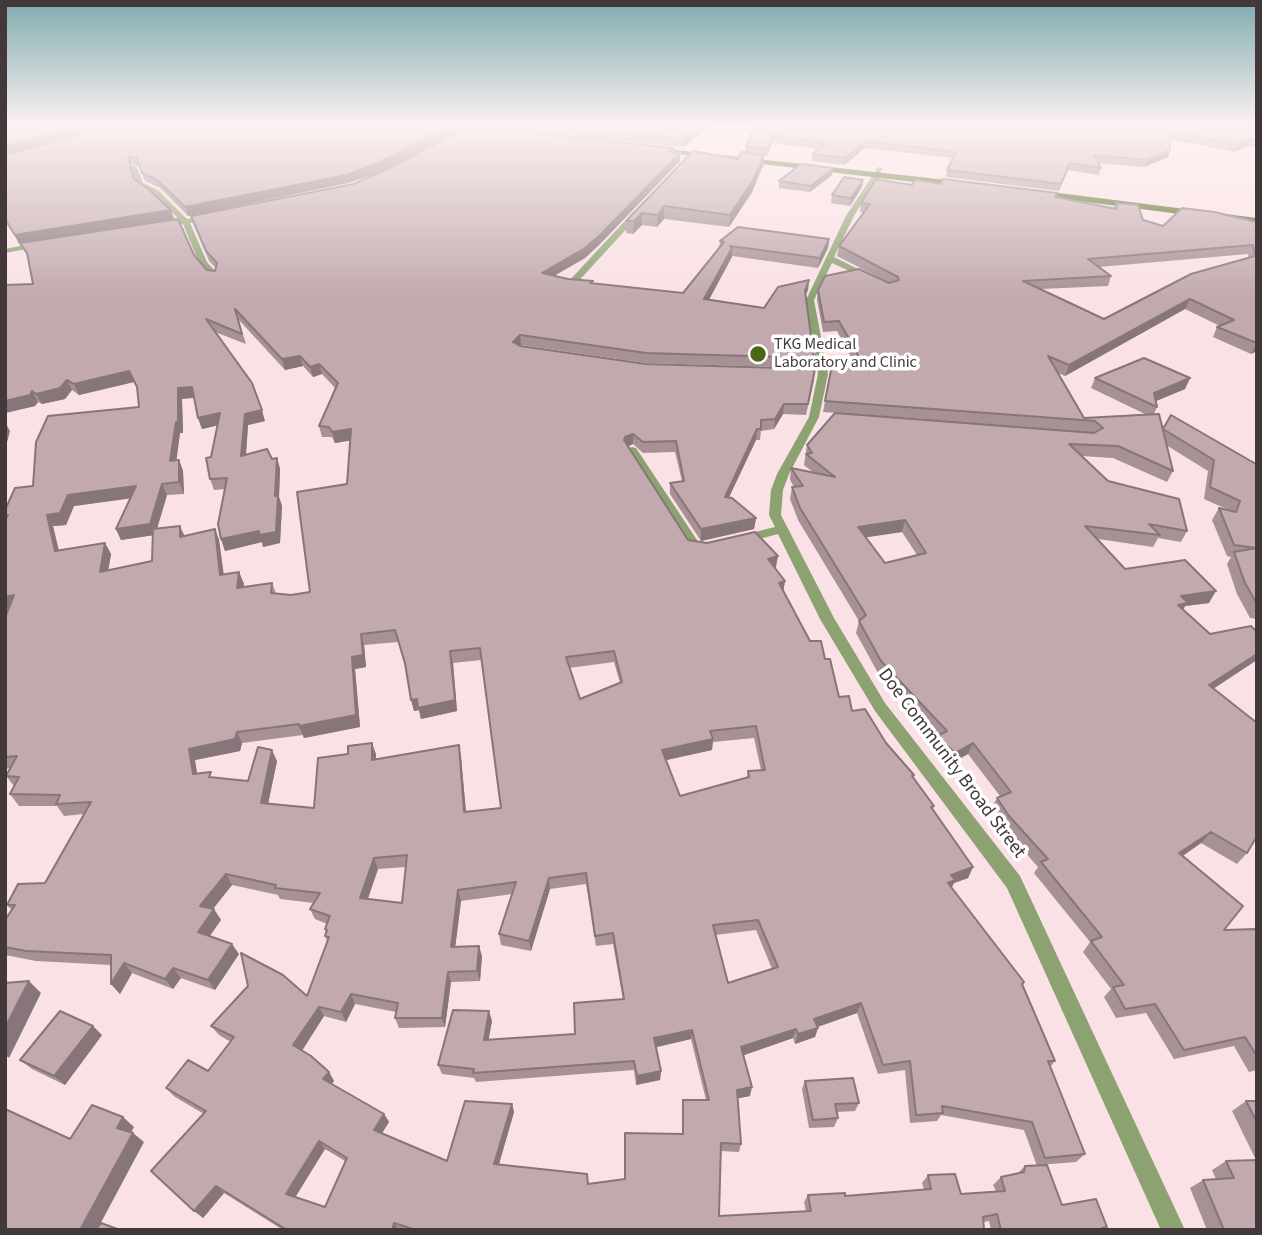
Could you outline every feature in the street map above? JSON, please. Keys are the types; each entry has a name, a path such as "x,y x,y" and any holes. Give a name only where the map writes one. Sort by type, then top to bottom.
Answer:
{"main road":[{"path":"1257,215 1024,189 1257,221"}],"street":[{"path":"140,184 155,192 186,222 203,263 215,276"},
{"name":"Doe Community Broad Street","path":"871,184 850,216 810,300 820,417 783,474 777,490 775,515 827,618 880,707 1014,882 1173,1230"},
{"path":"571,284 648,202"},
{"path":"146,228 226,214"},
{"path":"5,251 46,243"},
{"path":"829,258 883,284"},
{"path":"632,450 695,547 725,544 782,529"}],"building":[{"path":"5,184 141,184 171,210 15,235 5,219"},
{"path":"161,184 303,184 185,207"},
{"path":"353,184 650,184 585,248 542,273 593,281 590,283 683,293 724,242 720,241 738,227 829,239 820,258 730,246 732,248 704,299 764,308 778,287 809,280 805,291 814,358 646,353 520,335 513,342 520,346 646,364 815,369 808,404 784,404 775,419 761,420 761,429 757,429 725,497 732,498 756,518 701,529 670,483 684,481 676,441 643,442 633,434 624,440 688,540 707,543 755,532 778,556 768,559 785,581 779,583 810,641 821,641 825,659 830,659 839,697 849,696 852,711 865,709 886,743 914,775 912,776 934,806 931,807 973,867 951,875 955,880 948,883 1024,982 1022,984 1055,1061 1048,1061 1085,1154 1045,1158 1032,1122 942,1106 943,1113 916,1115 910,1061 883,1065 861,1003 814,1019 818,1028 798,1034 796,1029 741,1047 752,1087 737,1090 741,1144 721,1143 719,1216 811,1211 808,1195 845,1193 845,1196 931,1189 928,1175 955,1174 961,1194 1005,1191 1001,1177 1024,1172 1025,1166 1047,1165 1062,1205 1096,1199 1107,1227 1102,1230 1001,1230 997,1214 983,1217 984,1230 413,1230 394,1223 392,1230 287,1230 216,1186 194,1211 151,1171 206,1111 166,1088 188,1060 208,1071 234,1037 211,1026 248,986 241,953 283,975 307,996 329,937 325,936 325,929 330,916 310,909 320,893 275,888 276,885 226,874 200,906 214,909 198,932 232,944 208,980 173,968 165,979 124,963 111,984 111,955 26,951 5,947 5,920 15,905 7,905 18,884 45,883 91,802 56,804 60,795 10,794 19,777 6,776 17,756 5,757 5,618 14,595 5,597 5,520 8,515 5,516 5,510 15,488 33,486 36,442 48,416 139,407 137,387 129,371 74,384 67,380 60,388 36,394 32,391 30,395 5,401 5,285 33,284 27,253 20,243 178,219 194,255 207,270 215,271 217,263 206,251 191,216","holes":["235,309 282,359 300,356 310,367 319,364 338,383 319,426 329,427 332,432 351,429 347,484 297,492 310,592 291,595 271,593 272,583 237,588 239,572 220,575 215,529 180,537 180,526 153,529 152,561 100,572 105,543 55,551 47,515 60,513 68,495 136,486 116,529 150,524 162,484 179,482 179,460 170,461 178,422 178,388 192,387 198,418 220,413 211,457 206,458 210,479 227,478 218,524 221,539 259,531 259,535 276,532 277,458 272,459 267,449 241,456 245,414 262,410 252,383 206,319 242,334","395,630 405,663 411,700 417,699 418,708 455,700 450,651 480,648 501,808 464,812 459,745 372,760 372,743 348,746 348,754 318,758 314,808 261,803 272,750 258,747 248,781 209,777 211,772 193,774 189,749 235,739 237,732 299,726 356,715 352,657 363,655 361,634","614,651 622,682 580,699 566,657","756,726 765,770 748,771 749,777 680,796 662,750 713,739 710,731","407,855 402,903 360,898 374,858","586,873 595,936 613,933 624,999 574,1003 575,1034 484,1040 489,1011 453,1010 438,1065 474,1069 473,1073 634,1061 637,1076 661,1071 654,1038 692,1030 709,1100 683,1100 683,1134 625,1133 625,1179 588,1184 587,1174 494,1164 512,1104 465,1101 447,1161 374,1130 384,1114 323,1079 329,1072 293,1045 319,1007 341,1012 351,994 398,1003 395,1018 442,1018 448,972 477,971 479,946 451,947 458,890 516,882 499,934 529,941 549,878","758,920 778,967 728,983 713,925","319,1141 347,1158 325,1207 286,1194"]},
{"path":"662,184 751,184 730,215 664,206 658,215 642,213 634,221 626,221"},
{"path":"840,184 861,184 851,198 832,195"},
{"path":"873,184 981,184 1057,193 1055,197 1117,209 1116,203 1138,205 1143,220 1163,226 1182,208 1257,222 1257,343 1217,327 1234,320 1190,299 1069,365 1048,356 1084,418 1159,414 1173,471 1118,446 1069,444 1108,481 1179,499 1187,531 1149,524 1160,535 1085,526 1125,569 1185,560 1216,591 1181,596 1188,603 1178,605 1210,634 1251,626 1257,632 1257,654 1209,685 1257,723 1257,836 1247,853 1211,832 1179,853 1243,906 1224,930 1257,929 1257,1056 1245,1037 1184,1050 1155,1004 1125,1009 1113,987 1124,985 1091,941 1102,937 1041,862 1048,859 1009,816 997,798 1011,792 973,743 955,753 937,736 947,731 881,661 859,621 866,615 800,508 792,487 803,486 791,468 835,477 806,454 812,453 807,445 835,413 1094,433 1103,428 1095,421 825,401 832,365 864,366 839,321 824,322 818,290 825,276 859,269 889,283 899,280 898,277 839,246 870,204 861,203","holes":["1253,245 1255,256 1191,274 1104,319 1023,281 1111,276 1088,259","905,520 926,553 885,563 858,527"]},
{"path":"1144,358 1190,378 1154,393 1157,407 1095,378"},
{"path":"1171,415 1256,464 1257,548 1234,545 1219,508 1236,512 1240,501 1210,487 1214,460 1163,429"},
{"path":"1257,548 1257,604 1245,583 1234,552"},
{"path":"29,981 5,1028 5,983"},
{"path":"60,1011 93,1026 54,1076 20,1060"},
{"path":"853,1078 859,1103 835,1104 838,1118 813,1120 805,1081"},
{"path":"1246,1101 1257,1101 1257,1122"},
{"path":"92,1105 123,1117 117,1128 133,1133 80,1230 5,1230 5,1109 70,1139"},
{"path":"1257,1160 1257,1230 1224,1230 1203,1180 1234,1178 1226,1161"},
{"path":"101,1223 120,1230 95,1230"}],"place":[{"name":"TKG Medical Laboratory and Clinic","path":"758,354"}]}
